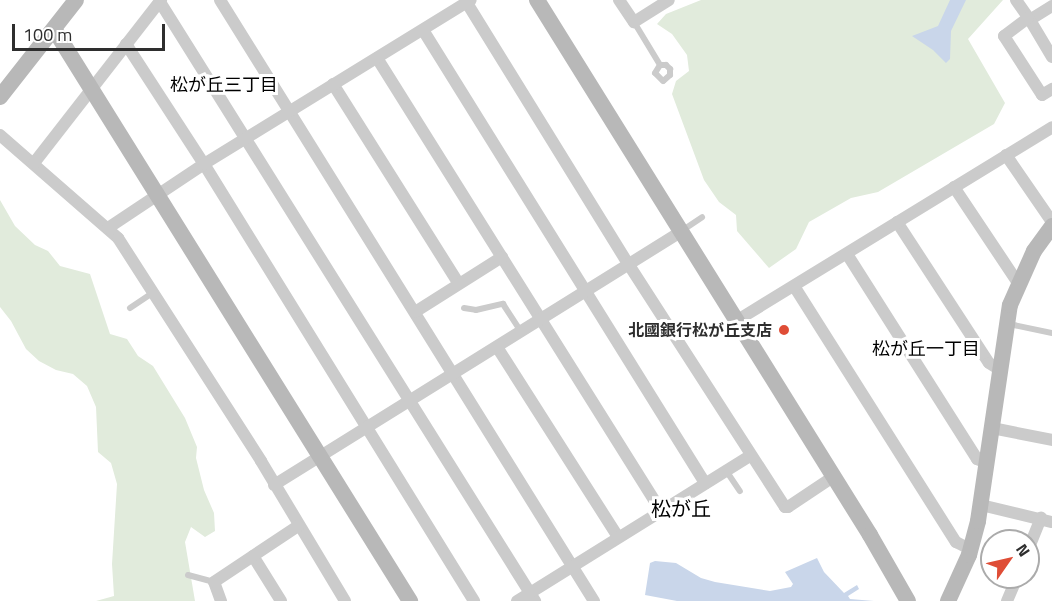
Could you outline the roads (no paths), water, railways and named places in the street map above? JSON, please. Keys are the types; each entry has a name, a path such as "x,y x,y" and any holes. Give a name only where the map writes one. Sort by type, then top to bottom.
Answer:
{"street":[{"path":"0,97 76,0"},
{"path":"220,0 594,601"},
{"path":"537,0 908,601"},
{"path":"620,0 634,22 669,0"},
{"path":"1016,0 1052,57"},
{"path":"34,163 161,1 532,597"},
{"path":"108,228 204,164 469,2 629,265 785,507 833,477"},
{"path":"1052,6 1004,36 1042,95 1052,88"},
{"path":"54,29 93,87 410,601"},
{"path":"423,30 705,483"},
{"path":"126,44 204,164 474,601"},
{"path":"377,58 661,511"},
{"path":"333,84 459,284"},
{"path":"736,321 1052,127"},
{"path":"0,135 118,238 274,484 345,601"},
{"path":"948,601 970,549 981,505 1007,323 1018,283 1040,241 1052,224 1006,155"},
{"path":"954,187 1018,283"},
{"path":"897,222 989,363 1000,370"},
{"path":"274,484 680,232"},
{"path":"847,254 977,459 987,463"},
{"path":"415,312 502,257"},
{"path":"794,286 956,542 970,549"},
{"path":"497,347 618,537"},
{"path":"992,428 1052,440"},
{"path":"517,601 532,597 573,565 750,456"},
{"path":"981,505 1047,520"},
{"path":"221,601 214,582 298,526"},
{"path":"253,556 281,601"}],"lane":[{"path":"634,22 660,65"},
{"path":"680,232 702,217"},
{"path":"130,308 152,293"},
{"path":"464,308 476,310 503,304 521,332"},
{"path":"1007,323 1052,333"},
{"path":"727,472 740,491"},
{"path":"188,575 214,582"}],"water":[{"path":"950,0 966,0 951,31 950,59 946,63 933,50 912,36 938,26"},
{"path":"817,558 824,572 844,593 857,585 859,589 848,596 850,599 874,601 677,601 645,595 650,563 655,561 676,563 701,578 715,582 770,591 791,587 793,584 785,572"}],"place":[{"name":"北國銀行松が丘支店","path":"784,330"}],"district":[{"name":"松が丘三丁目","path":"224,85"},
{"name":"松が丘一丁目","path":"926,349"},
{"name":"松が丘","path":"681,508"}]}
